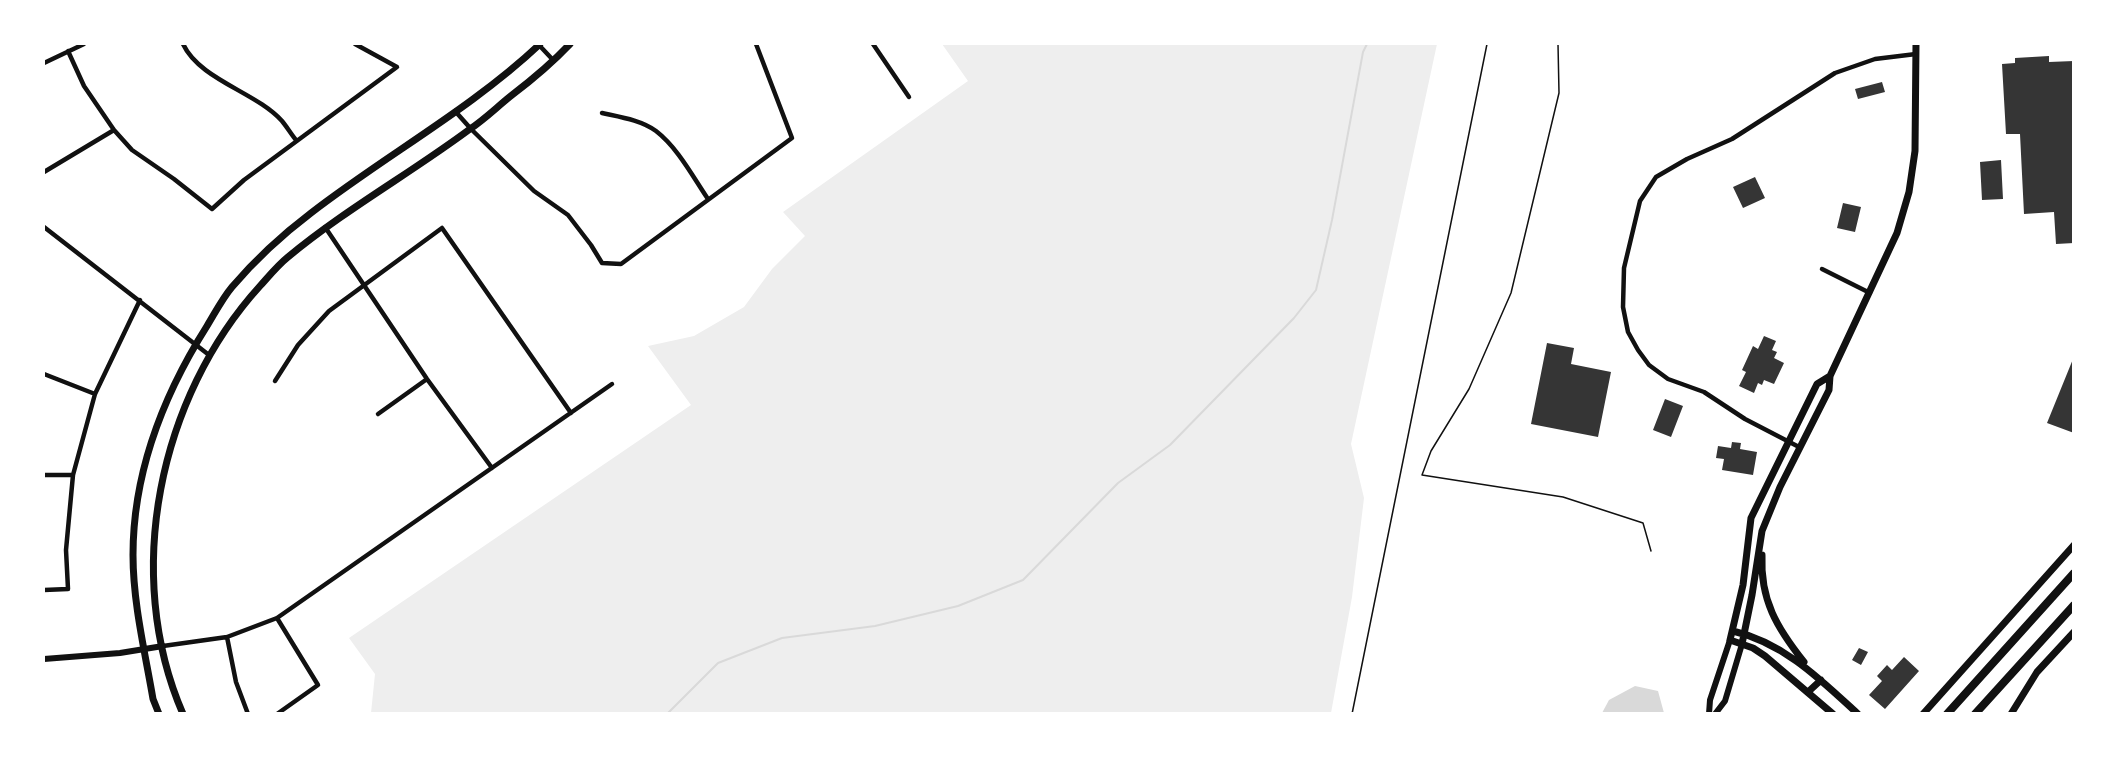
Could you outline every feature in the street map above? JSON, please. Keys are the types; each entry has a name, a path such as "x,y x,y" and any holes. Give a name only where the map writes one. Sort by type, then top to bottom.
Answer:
{"highway":[{"path":"2066,581 2073,566"},
{"path":"1947,714 2073,573"},
{"path":"1975,714 2073,605"}],"main road":[{"path":"159,714 153,699 136,600 133,555 137,505 149,450 164,404 195,345 230,289 260,256 311,213 495,83 539,44"},
{"path":"183,714 172,687 155,597 155,534 164,468 179,421 209,355 251,297 286,259 325,227 471,129 554,61 570,44"},
{"path":"1742,644 1762,531 1799,447 1829,390 1830,376 1897,233 1909,192 1915,151 1916,44"},
{"path":"1830,376 1817,384 1750,519 1743,585 1730,640 1753,648 1765,656 1833,714"},
{"path":"1762,531 1761,567 1771,612 1782,635 1809,669"},
{"path":"1923,714 2073,545"},
{"path":"1733,630 1756,637 1778,648 1809,669 1858,714"},
{"path":"2010,714 2037,672 2073,632"},
{"path":"1808,692 1821,680"}],"street":[{"path":"44,63 84,44"},
{"path":"183,44 187,53 207,70 282,120 296,140"},
{"path":"68,51 84,86 114,130 132,150 212,209 244,180 296,140 397,67 355,44"},
{"path":"539,44 554,61"},
{"path":"455,111 534,191 568,215 602,263 621,264 792,138 756,44"},
{"path":"873,44 909,97"},
{"path":"1799,447 1745,419 1704,392 1668,379 1649,365 1638,350 1628,332 1623,307 1624,268 1640,201 1656,177 1687,159 1732,140 1835,73 1875,59 1916,54"},
{"path":"602,113 638,122 656,131 673,149 708,199"},
{"path":"44,172 114,130"},
{"path":"44,227 209,355"},
{"path":"325,227 427,379 492,468"},
{"path":"275,381 298,345 329,311 442,228 571,413"},
{"path":"1822,269 1870,293"},
{"path":"44,590 68,589 66,550 74,475 95,394 140,300"},
{"path":"44,374 95,394"},
{"path":"378,414 427,379"},
{"path":"44,659 112,654 227,636 277,618 612,384"},
{"path":"44,475 74,475"},
{"path":"277,618 318,685 277,714"},
{"path":"227,636 236,682 248,714"},
{"path":"1709,714 1710,700 1730,640"},
{"path":"1715,714 1725,701 1742,644"}],"path":[{"path":"1352,714 1487,44"},
{"path":"1558,44 1559,93 1511,293 1469,389 1431,451 1422,475 1563,497 1643,523 1651,551"}],"shaded area":[{"path":"942,44 1437,44 1351,444 1364,498 1352,597 1331,713 371,713 375,674 349,638 691,405 648,346 694,336 744,307 772,269 805,236 783,212 968,81"},
{"path":"1635,686 1658,691 1664,713 1602,713 1609,700"}],"building":[{"path":"2049,56 2049,62 2074,61 2074,243 2056,244 2054,212 2024,214 2020,134 2006,134 2002,64 2015,63 2015,58"},
{"path":"1882,82 1885,92 1858,99 1855,89"},
{"path":"2001,160 2003,199 1982,200 1980,162"},
{"path":"1755,177 1765,198 1743,208 1733,187"},
{"path":"1843,203 1861,207 1855,232 1837,228"},
{"path":"1764,336 1776,341 1772,350 1777,352 1774,358 1784,363 1774,384 1764,380 1762,385 1758,383 1754,393 1739,386 1746,372 1742,370 1753,346 1758,349"},
{"path":"1547,343 1574,348 1571,364 1611,372 1598,437 1531,424"},
{"path":"2074,359 2074,433 2047,423"},
{"path":"1665,399 1683,406 1671,437 1653,430"},
{"path":"1732,442 1741,443 1740,449 1757,452 1753,475 1722,470 1724,459 1716,458 1718,446 1731,448"},
{"path":"1859,648 1868,652 1861,665 1852,660"},
{"path":"1904,657 1919,671 1885,709 1869,695 1882,681 1877,676 1887,665 1892,670"}],"waterway":[{"path":"667,714 718,663 782,638 875,626 958,606 1023,580 1118,483 1170,445 1294,318 1316,290 1332,220 1363,52 1367,44"},
{"path":"1616,44 1630,44"}]}
